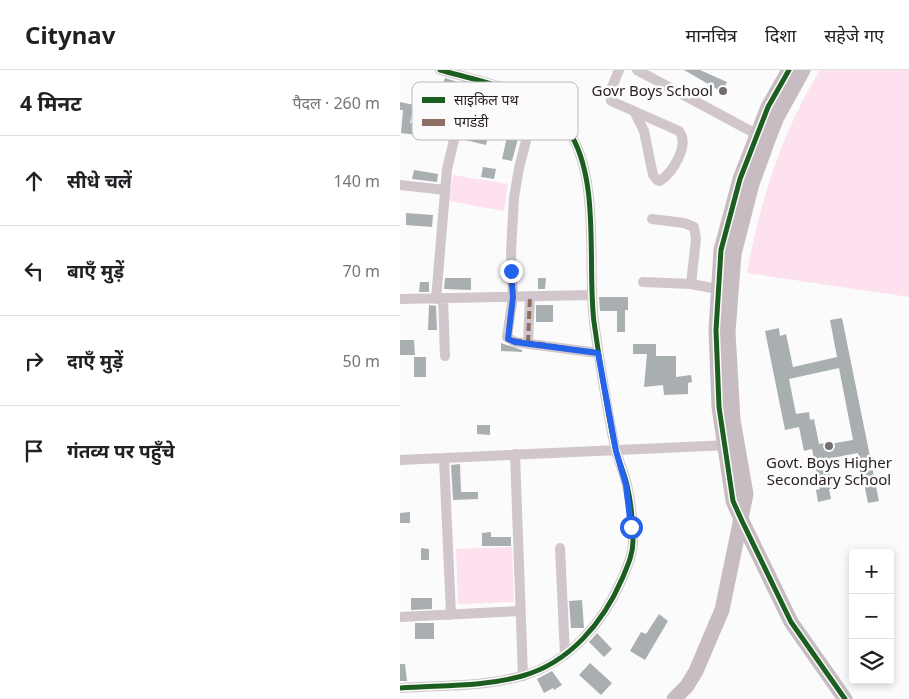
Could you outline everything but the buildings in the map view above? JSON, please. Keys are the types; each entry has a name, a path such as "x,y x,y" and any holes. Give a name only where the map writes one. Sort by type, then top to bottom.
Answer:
{"street":[{"path":"440,70 480,82"},
{"path":"620,70 609,97 616,104 634,111 678,131 683,137 683,146 677,159 669,172 660,180 657,180 653,175 644,131 634,111"},
{"path":"637,70 763,137"},
{"path":"789,70 768,107 763,137 734,254 728,332 733,420 730,445 733,501 791,622 845,699"},
{"path":"730,445 719,407 716,330 721,250 740,179 803,70"},
{"path":"468,82 469,78"},
{"path":"445,356 440,298 445,190 454,140"},
{"path":"526,140 514,198 511,252 513,297 508,339 598,353"},
{"path":"400,688 480,682 523,676 545,667 565,655 579,642 606,610 617,591 630,559 633,542 630,511 626,485 616,451 598,353 591,295 590,198 578,148 573,140"},
{"path":"400,185 445,190"},
{"path":"652,220 690,224 694,227 696,239 691,284"},
{"path":"643,282 691,284 718,289"},
{"path":"400,299 591,295"},
{"path":"528,343 530,296"},
{"path":"400,460 730,445"},
{"path":"515,454 523,676"},
{"path":"444,458 452,615"},
{"path":"674,699 696,671 722,610 742,521"},
{"path":"560,548 565,655"},
{"path":"400,617 520,611"}],"shaded area":[{"path":"820,70 909,70 909,297 747,273 752,246 774,168 794,118"},
{"path":"453,175 508,184 504,211 449,201"},
{"path":"512,547 514,602 458,604 456,549"}],"marked path":[{"path":"528,343 530,296"},
{"path":"513,297 508,339 598,353"}],"cycle path":[{"path":"440,70 485,82"},
{"path":"789,70 768,107 740,179 721,250 716,330 719,407 733,501 791,622 845,699"},
{"path":"400,688 477,684 507,680 539,670 555,662 582,639 605,611 629,561 633,546 630,499 626,480 616,452 603,385 592,299 589,197 585,172 573,140"}],"place":[{"name":"Govr Boys School","path":"723,91"},
{"name":"Govt. Boys Higher Secondary School","path":"829,446"}],"route":[{"path":"511,271 513,297 507,333 508,339 515,342 598,353 616,451 626,485 631,527"}]}
